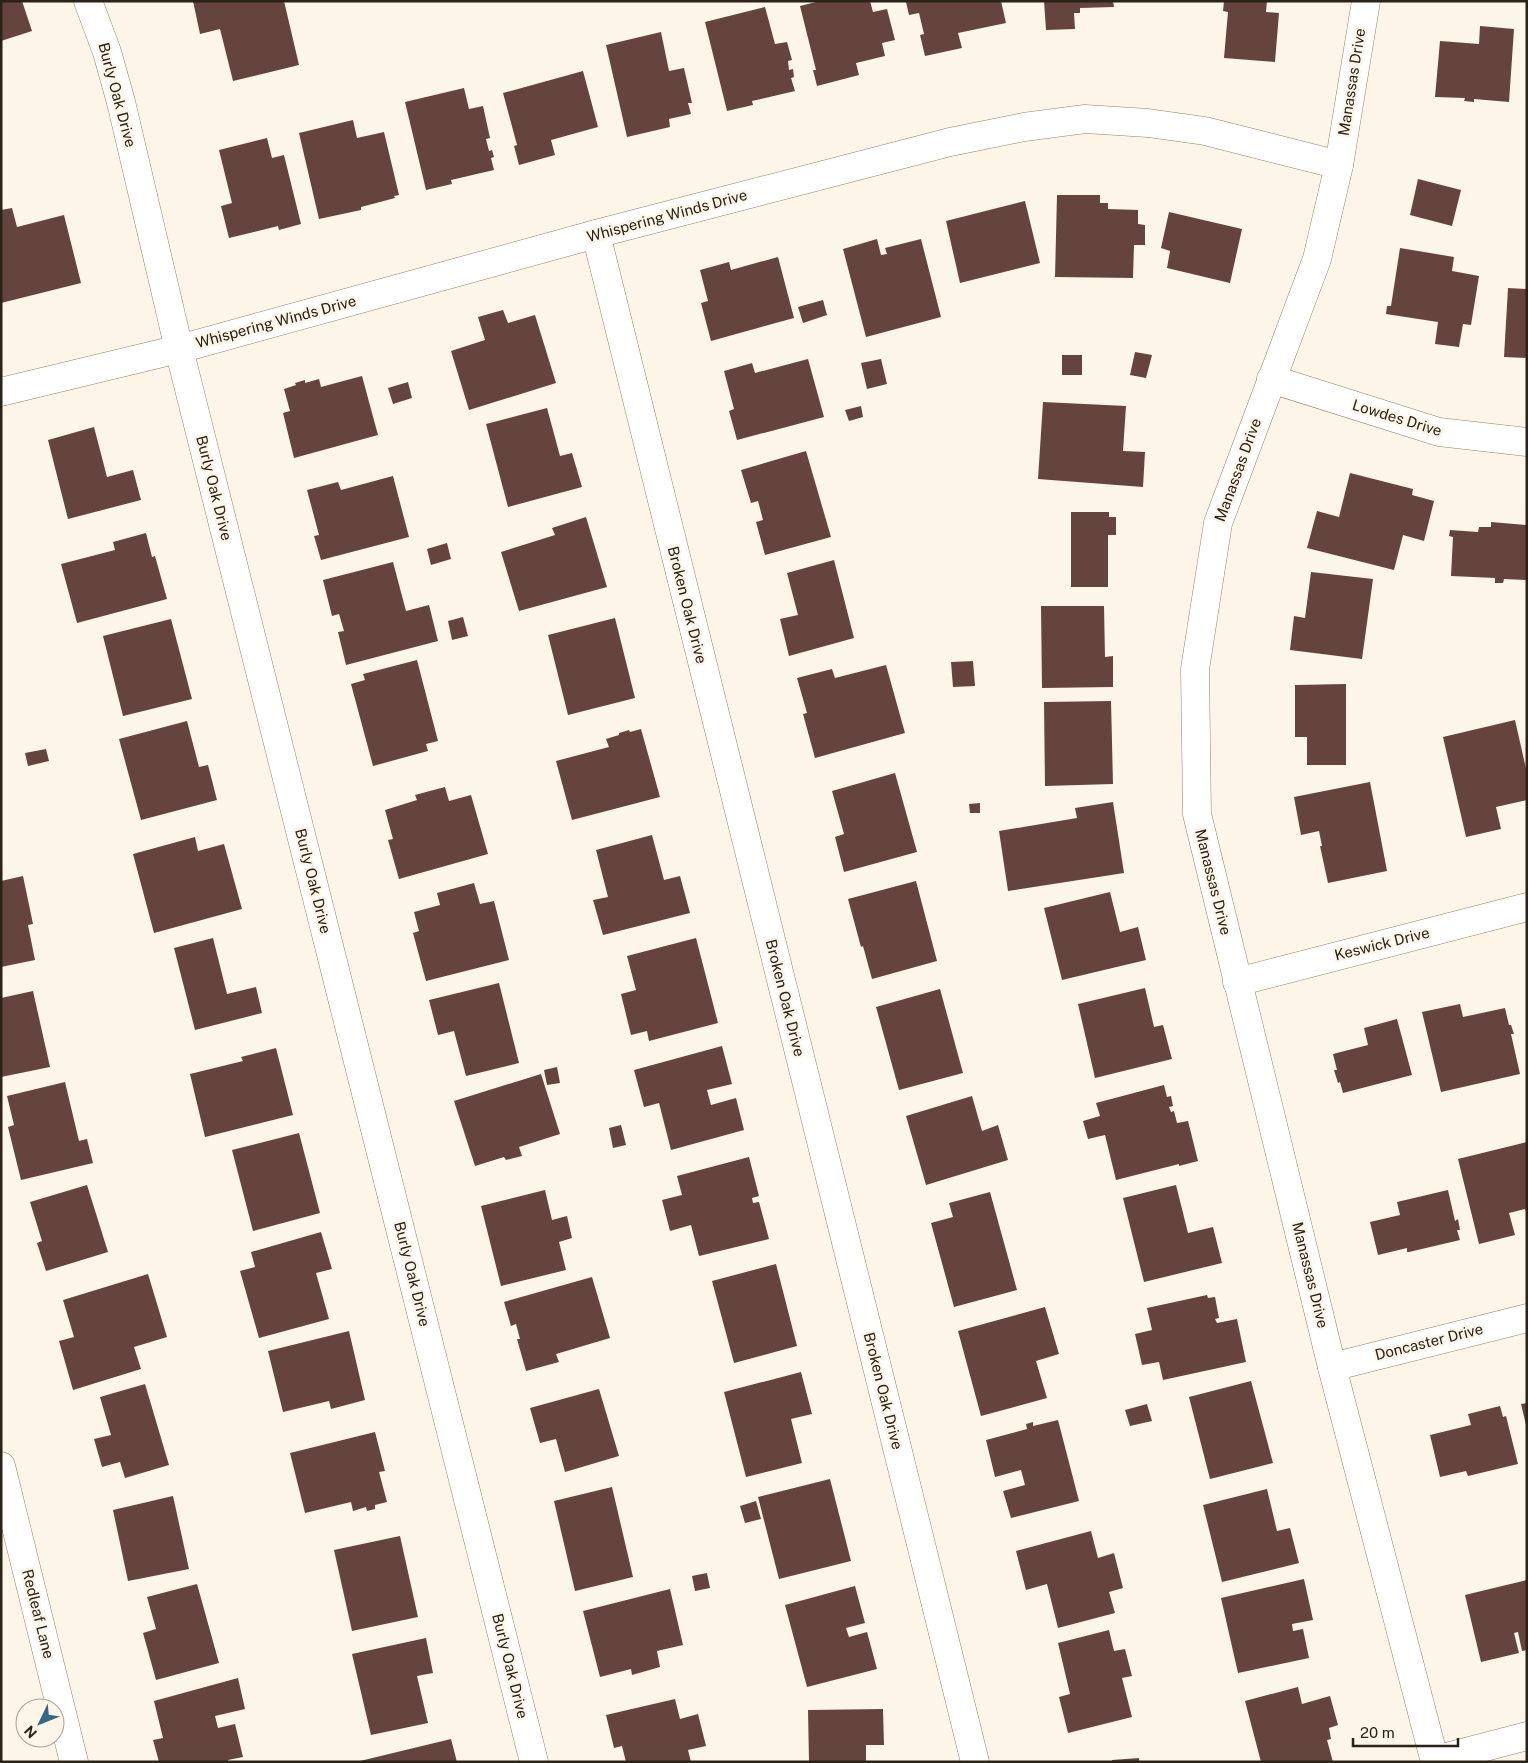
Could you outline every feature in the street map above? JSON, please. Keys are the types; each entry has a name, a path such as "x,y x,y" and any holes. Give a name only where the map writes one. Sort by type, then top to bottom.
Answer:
{"street":[{"name":"Burly Oak Drive","path":"88,1 107,52 121,102 179,349 534,1762"},
{"name":"Manassas Drive","path":"1366,1 1339,165 1317,258 1218,523 1196,669 1197,814 1332,1367 1435,1761"},
{"name":"Whispering Winds Drive","path":"1,392 179,349 596,234 950,142 1024,127 1085,119 1148,123 1205,131 1339,165"},
{"name":"Broken Oak Drive","path":"596,234 975,1762"},
{"name":"Lowdes Drive","path":"1271,379 1439,432 1527,442"},
{"name":"Keswick Drive","path":"1237,982 1527,907"},
{"name":"Doncaster Drive","path":"1332,1367 1527,1318"},
{"name":"Redleaf Lane","path":"1,1466 74,1762"},
{"path":"1435,1761 1527,1736"}],"building":[{"path":"1,1 22,1 32,31 1,41"},
{"path":"193,1 284,1 299,65 233,81 220,29 200,34"},
{"path":"820,1 870,1 873,12 887,9 895,40 882,43 885,56 856,63 859,75 817,86 813,70 816,70 800,6"},
{"path":"1001,1 1006,23 958,33 962,48 925,56 920,35 924,34 919,13 909,15 906,2"},
{"path":"1044,1 1113,1 1114,7 1080,8 1080,13 1074,13 1075,29 1046,30"},
{"path":"1224,1 1267,1 1266,12 1279,13 1275,62 1224,58 1228,12 1223,11"},
{"path":"765,7 775,44 787,42 792,60 788,61 789,70 793,69 794,77 791,78 795,91 752,101 753,105 727,111 705,22"},
{"path":"1480,26 1514,29 1509,102 1474,99 1474,102 1464,101 1465,98 1435,97 1440,41 1479,44"},
{"path":"661,32 669,71 684,68 692,103 688,103 691,114 669,119 670,127 627,137 606,45"},
{"path":"583,71 598,127 551,140 555,155 519,165 514,146 517,145 503,93"},
{"path":"464,88 469,109 483,106 490,138 486,139 489,151 492,150 494,157 491,158 494,170 451,180 452,184 426,190 405,102"},
{"path":"353,120 357,138 384,132 399,195 394,196 395,198 361,207 361,210 319,219 299,133"},
{"path":"267,138 272,158 284,155 301,224 279,230 278,226 229,238 221,206 232,203 219,150"},
{"path":"1418,179 1461,190 1452,226 1410,215"},
{"path":"1057,195 1100,195 1100,203 1108,203 1108,209 1138,210 1138,224 1145,225 1145,245 1134,245 1133,278 1055,277"},
{"path":"1025,201 1040,263 960,283 946,221"},
{"path":"12,208 17,227 64,215 81,283 1,303 1,210"},
{"path":"1169,212 1242,229 1230,283 1167,268 1170,251 1161,248"},
{"path":"877,239 881,255 887,254 885,248 921,239 941,317 866,337 843,249"},
{"path":"1400,248 1454,257 1452,271 1479,276 1471,325 1463,324 1459,347 1435,344 1438,322 1386,314 1387,306 1391,306"},
{"path":"778,257 794,318 711,341 701,303 708,301 700,270 729,262 731,270"},
{"path":"1508,288 1527,289 1527,358 1504,357"},
{"path":"823,300 827,315 803,323 798,307"},
{"path":"503,310 508,323 535,315 556,383 469,410 451,351 485,340 478,317"},
{"path":"1135,352 1152,355 1146,378 1130,375"},
{"path":"1062,355 1082,355 1082,375 1062,375"},
{"path":"808,359 824,417 737,440 729,411 734,409 724,371 752,363 755,373"},
{"path":"881,359 887,384 867,389 861,363"},
{"path":"362,376 378,435 294,458 283,413 290,411 284,389 305,380 305,383 319,379 321,387"},
{"path":"408,382 412,398 393,404 388,388"},
{"path":"1043,402 1126,406 1123,451 1145,452 1143,487 1038,479"},
{"path":"861,406 863,417 849,421 845,410"},
{"path":"547,408 560,456 572,453 582,487 508,507 486,424"},
{"path":"94,427 107,477 133,470 141,500 68,519 48,440"},
{"path":"806,451 831,537 765,555 756,522 763,520 758,501 751,503 741,470"},
{"path":"1350,473 1413,489 1412,495 1434,501 1424,541 1403,535 1394,570 1307,548 1317,511 1339,517"},
{"path":"393,476 409,537 321,560 314,536 319,535 307,490 338,482 341,490"},
{"path":"1071,512 1109,512 1109,517 1116,517 1116,535 1108,535 1108,587 1071,587"},
{"path":"586,517 607,587 519,611 501,552 555,535 552,528"},
{"path":"1491,522 1527,525 1527,580 1504,579 1503,583 1495,583 1495,578 1451,576 1453,537 1449,536 1450,530 1478,532 1479,527 1491,527"},
{"path":"146,533 152,557 155,556 167,599 77,623 61,564 115,550 113,542"},
{"path":"447,543 451,559 431,565 427,549"},
{"path":"834,560 854,638 789,656 780,619 798,615 787,573"},
{"path":"393,562 406,611 429,605 438,641 346,665 338,632 344,631 339,614 332,616 323,580"},
{"path":"1311,572 1373,579 1362,659 1290,650 1294,616 1305,618"},
{"path":"1041,606 1104,606 1105,657 1113,656 1113,687 1042,688"},
{"path":"463,617 468,636 452,640 448,621"},
{"path":"615,618 635,698 568,715 548,635"},
{"path":"171,619 192,699 123,716 103,636"},
{"path":"417,660 438,741 426,744 428,751 373,766 351,684 365,680 363,674"},
{"path":"973,661 975,686 953,687 951,662"},
{"path":"886,665 905,733 815,758 803,714 807,713 797,678 832,669 835,678"},
{"path":"1346,684 1346,765 1307,765 1307,737 1295,737 1295,685"},
{"path":"1111,701 1113,784 1045,786 1044,702"},
{"path":"1515,720 1527,773 1527,800 1496,807 1501,829 1466,837 1443,737"},
{"path":"187,721 199,767 208,765 217,800 141,820 119,739"},
{"path":"641,729 660,797 572,820 556,761 609,747 606,739 629,730 630,732"},
{"path":"46,749 49,761 28,766 25,753"},
{"path":"895,773 917,852 844,872 835,837 844,834 832,791"},
{"path":"1370,782 1387,871 1328,883 1320,846 1322,846 1319,831 1301,835 1294,797"},
{"path":"445,787 449,801 471,795 488,854 399,879 388,840 393,839 385,810 417,800 415,795"},
{"path":"1113,802 1124,873 1008,891 999,831 1077,818 1075,808"},
{"path":"980,803 980,813 970,813 969,804"},
{"path":"652,835 664,880 680,876 690,913 603,935 593,900 608,897 596,850"},
{"path":"195,837 198,851 224,844 242,909 154,933 133,854"},
{"path":"23,876 33,924 28,925 35,960 1,967 1,881"},
{"path":"916,881 937,961 872,979 848,899"},
{"path":"474,883 480,904 494,901 509,960 426,981 413,933 419,931 414,912 440,905 437,893"},
{"path":"1110,892 1120,932 1138,927 1146,960 1062,980 1044,908"},
{"path":"213,938 227,994 256,987 262,1013 195,1030 174,948"},
{"path":"696,938 718,1023 649,1041 647,1031 631,1035 621,994 636,990 627,956"},
{"path":"499,983 519,1063 466,1076 454,1031 438,1035 429,1000"},
{"path":"1145,988 1154,1027 1163,1025 1172,1059 1095,1078 1078,1004"},
{"path":"940,989 963,1073 899,1090 876,1007"},
{"path":"33,991 50,1067 1,1077 1,998"},
{"path":"1460,1004 1463,1017 1505,1008 1509,1025 1511,1025 1514,1034 1511,1034 1520,1074 1441,1092 1422,1012"},
{"path":"1397,1019 1412,1075 1343,1093 1334,1070 1337,1070 1333,1054 1368,1045 1364,1028"},
{"path":"722,1046 732,1084 707,1090 711,1105 736,1098 744,1130 671,1150 659,1103 644,1107 634,1070"},
{"path":"276,1048 293,1115 205,1137 190,1074 243,1061 241,1057"},
{"path":"557,1067 560,1083 547,1085 544,1070"},
{"path":"541,1074 560,1134 519,1147 522,1156 506,1160 504,1157 475,1166 454,1101"},
{"path":"65,1082 79,1141 87,1139 93,1163 21,1180 8,1127 14,1125 7,1096"},
{"path":"1164,1085 1167,1097 1171,1096 1173,1106 1169,1107 1171,1112 1174,1111 1177,1123 1188,1121 1198,1161 1116,1180 1105,1135 1088,1139 1083,1121 1100,1116 1096,1103"},
{"path":"972,1096 982,1131 998,1125 1008,1160 926,1185 906,1116"},
{"path":"621,1125 626,1145 613,1148 609,1128"},
{"path":"299,1133 320,1213 253,1231 232,1150"},
{"path":"1527,1142 1527,1213 1525,1209 1509,1213 1515,1235 1479,1244 1458,1159"},
{"path":"749,1157 759,1196 752,1198 753,1203 759,1202 769,1239 699,1256 691,1225 670,1231 662,1200 682,1195 677,1176"},
{"path":"87,1185 108,1252 46,1271 37,1243 42,1241 30,1202"},
{"path":"1176,1185 1188,1233 1213,1227 1222,1263 1144,1282 1123,1198"},
{"path":"545,1190 552,1220 567,1216 572,1238 559,1242 566,1270 501,1286 481,1206"},
{"path":"1448,1190 1455,1221 1458,1219 1460,1230 1457,1230 1460,1240 1409,1252 1407,1252 1407,1248 1378,1255 1370,1222 1400,1215 1397,1202"},
{"path":"990,1192 1017,1290 954,1307 931,1223 953,1217 949,1203"},
{"path":"321,1232 332,1269 316,1273 329,1319 259,1338 240,1271 255,1267 251,1252"},
{"path":"776,1264 797,1346 734,1363 712,1281"},
{"path":"148,1274 167,1337 134,1347 141,1369 73,1390 59,1341 74,1337 63,1300"},
{"path":"592,1277 610,1338 556,1354 559,1362 526,1371 517,1339 520,1339 516,1324 511,1326 504,1302"},
{"path":"1207,1295 1208,1298 1215,1297 1219,1318 1215,1319 1217,1323 1237,1319 1246,1362 1163,1380 1159,1362 1142,1365 1135,1334 1152,1330 1147,1308"},
{"path":"1045,1307 1059,1354 1036,1361 1047,1398 981,1416 958,1331"},
{"path":"349,1331 365,1400 331,1409 329,1401 283,1412 268,1351"},
{"path":"801,1372 812,1414 791,1419 802,1463 746,1477 724,1392"},
{"path":"1251,1381 1273,1463 1210,1479 1189,1397"},
{"path":"145,1384 169,1465 125,1478 120,1462 102,1467 94,1439 111,1435 100,1397"},
{"path":"599,1389 619,1456 565,1472 556,1439 540,1443 530,1408"},
{"path":"1527,1403 1527,1425 1526,1425 1521,1404"},
{"path":"1147,1404 1152,1421 1130,1426 1125,1410"},
{"path":"1500,1406 1503,1417 1506,1416 1518,1464 1468,1476 1466,1471 1440,1477 1430,1435 1471,1425 1468,1414"},
{"path":"1058,1420 1079,1501 1011,1518 1003,1491 1025,1485 1021,1470 995,1477 986,1440 1027,1429 1026,1424 1033,1422 1033,1426"},
{"path":"375,1432 385,1471 379,1472 387,1502 375,1505 375,1509 367,1511 366,1507 353,1511 351,1502 305,1513 290,1453"},
{"path":"830,1479 851,1561 779,1579 758,1497"},
{"path":"612,1487 633,1577 575,1591 554,1501"},
{"path":"1267,1489 1277,1531 1290,1528 1299,1563 1222,1582 1203,1505"},
{"path":"173,1496 189,1569 128,1581 113,1510"},
{"path":"756,1501 761,1519 745,1523 740,1506"},
{"path":"1091,1531 1098,1558 1114,1553 1123,1588 1109,1592 1115,1613 1058,1628 1047,1584 1026,1590 1016,1551"},
{"path":"400,1536 418,1617 352,1631 334,1550"},
{"path":"707,1573 710,1588 695,1591 692,1576"},
{"path":"1304,1579 1313,1620 1292,1624 1293,1631 1303,1629 1309,1658 1238,1673 1221,1598"},
{"path":"1527,1580 1527,1650 1522,1651 1518,1632 1514,1633 1519,1653 1481,1662 1465,1595"},
{"path":"197,1584 219,1663 156,1680 143,1633 156,1629 147,1597"},
{"path":"855,1586 865,1623 846,1628 849,1637 867,1632 877,1669 807,1687 785,1605"},
{"path":"670,1589 683,1645 657,1651 660,1667 632,1675 631,1669 600,1677 583,1611"},
{"path":"1109,1630 1114,1651 1125,1649 1132,1676 1122,1678 1132,1717 1068,1733 1059,1697 1070,1694 1058,1643"},
{"path":"426,1638 433,1673 417,1676 428,1723 371,1735 352,1654"},
{"path":"238,1678 245,1709 215,1716 218,1728 235,1724 243,1757 228,1760 228,1762 159,1762 153,1740 163,1738 154,1701"},
{"path":"1298,1687 1302,1704 1330,1696 1338,1725 1329,1728 1331,1739 1327,1740 1333,1762 1261,1762 1245,1701"},
{"path":"675,1699 680,1719 698,1714 706,1746 688,1750 691,1762 626,1762 622,1746 614,1748 606,1715"},
{"path":"883,1709 884,1745 866,1745 866,1762 809,1762 808,1710"},
{"path":"451,1739 457,1762 360,1761"},
{"path":"1139,1758 1139,1762 1112,1762 1112,1760"}]}
